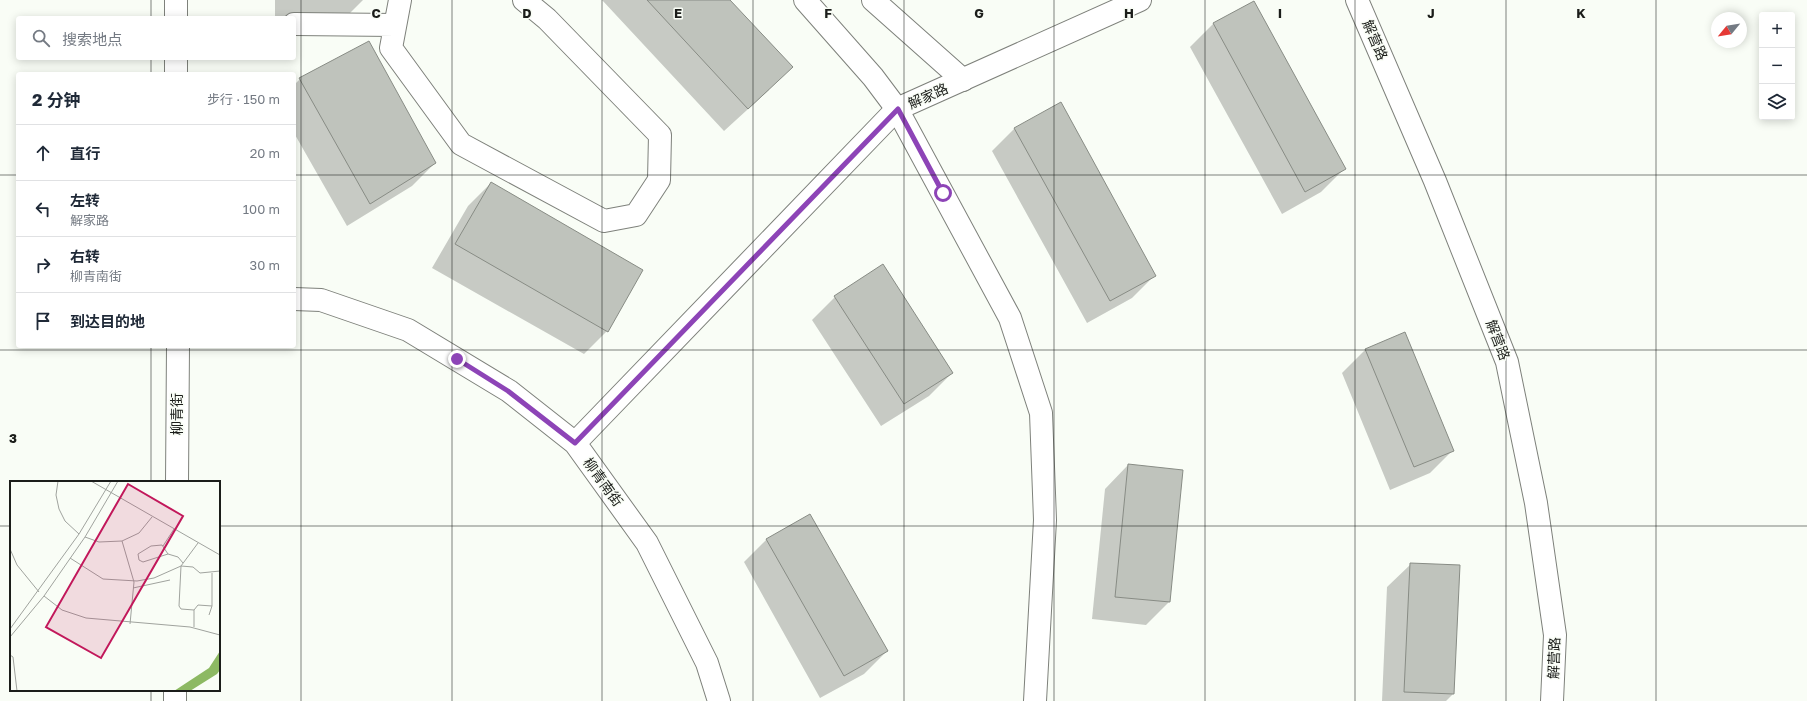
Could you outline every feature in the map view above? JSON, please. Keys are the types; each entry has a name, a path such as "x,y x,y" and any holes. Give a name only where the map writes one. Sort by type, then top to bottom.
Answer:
{"street":[{"path":"176,0 176,16"},
{"path":"400,0 391,48 461,144 604,222 636,215 659,180 660,135 547,19 524,0"},
{"path":"805,0 873,77 898,109 1010,318 1041,413 1045,520 1035,701"},
{"path":"873,0 963,80"},
{"name":"解家路","path":"575,443 898,109 1140,0"},
{"name":"解营路","path":"1358,0 1435,181 1507,362 1536,502 1555,635 1552,701"},
{"path":"296,24 395,26"},
{"path":"176,60 176,72"},
{"name":"柳青南街","path":"296,299 321,300 408,330 508,391 575,443 646,543 707,663 719,701"},
{"name":"柳青街","path":"177,481 178,348"},
{"path":"175,701 176,691"}],"building":[{"path":"647,0 730,0 793,67 748,109"},
{"path":"1254,1 1346,169 1305,192 1213,23"},
{"path":"369,41 436,163 370,204 299,78"},
{"path":"1061,102 1156,276 1110,301 1014,128"},
{"path":"491,182 643,270 608,332 455,244"},
{"path":"883,264 953,373 904,404 834,296"},
{"path":"1405,332 1454,451 1414,467 1365,349"},
{"path":"1128,464 1183,470 1170,602 1115,597"},
{"path":"810,514 888,651 844,676 766,539"},
{"path":"1410,563 1460,565 1454,694 1404,692"}],"route":[{"path":"457,359 508,391 575,443 898,109 943,193"}]}
